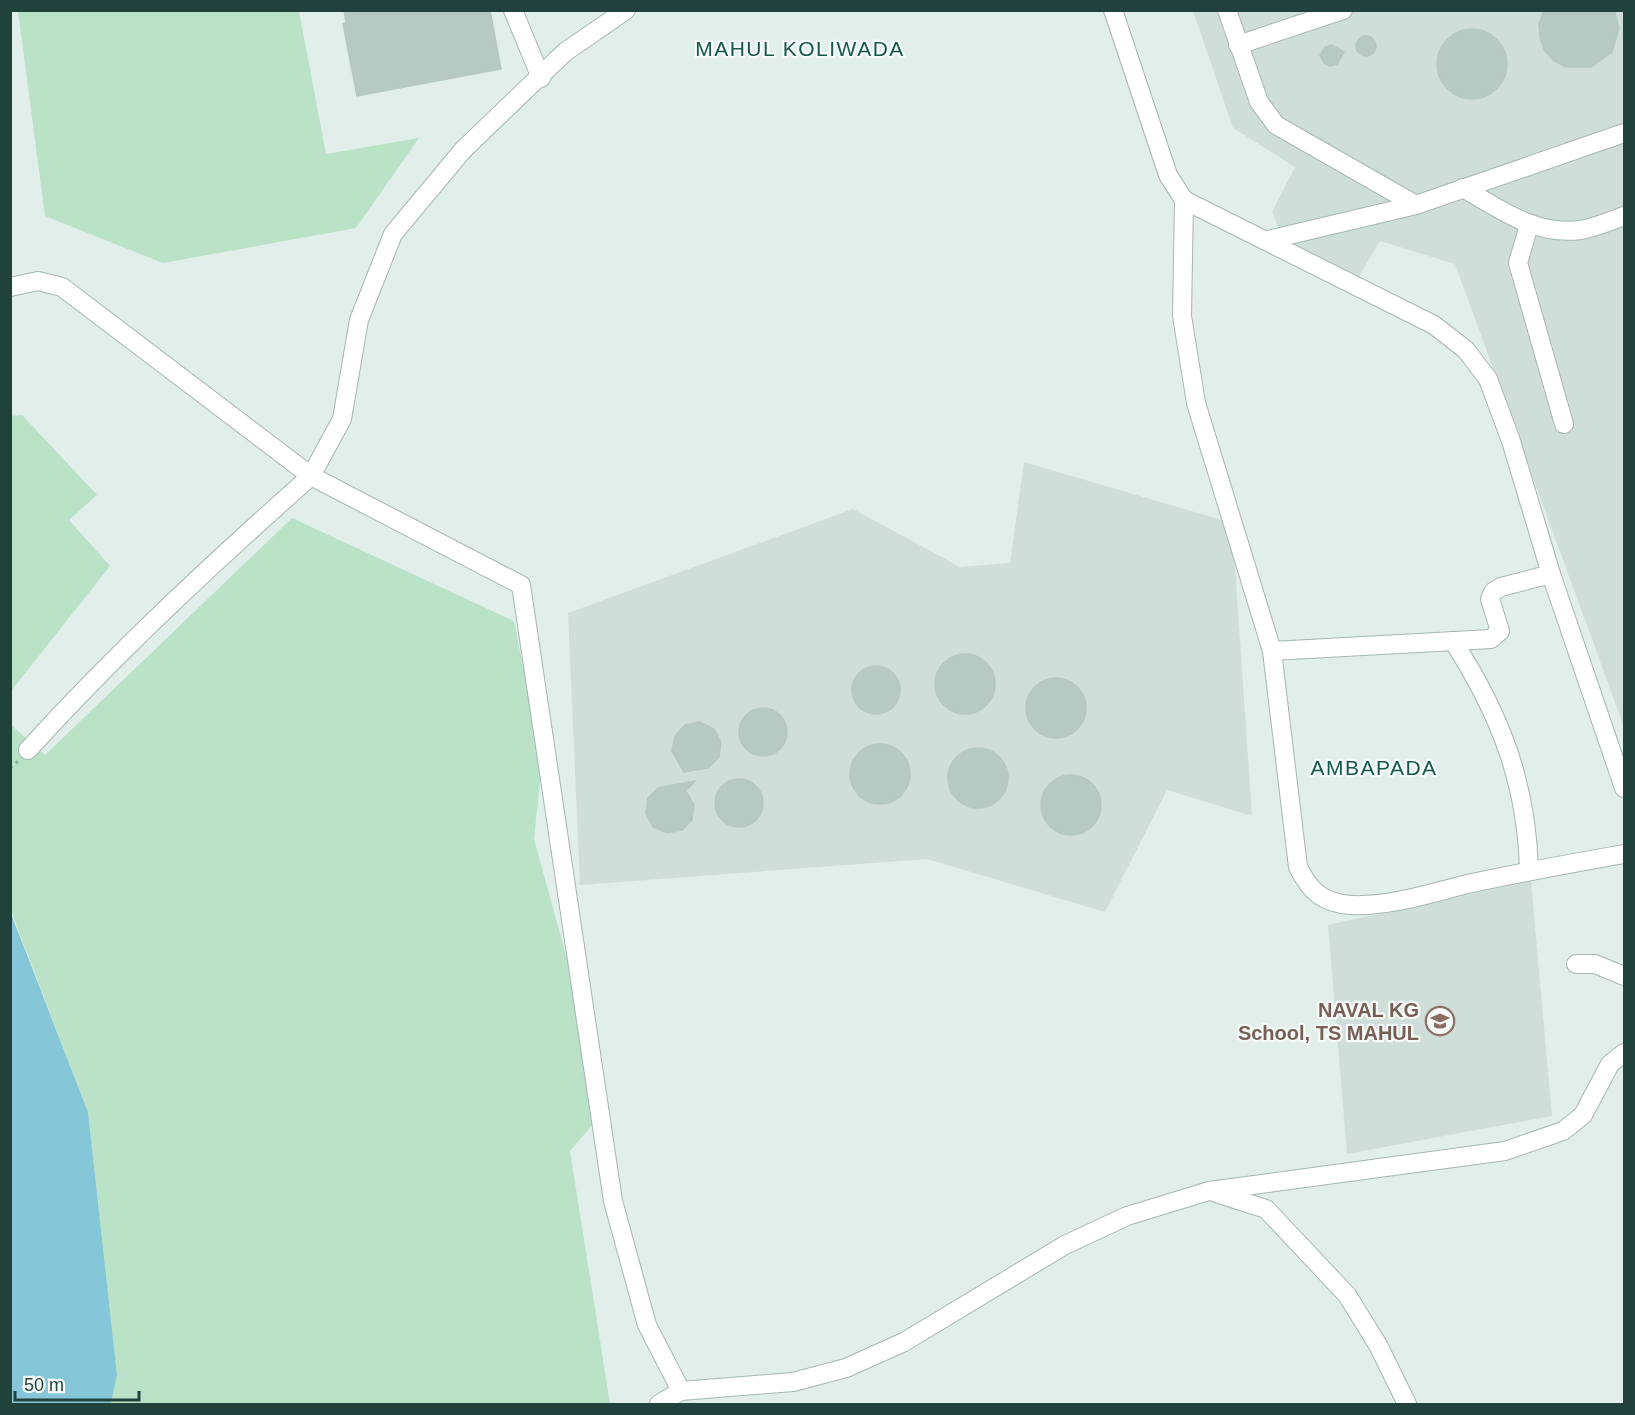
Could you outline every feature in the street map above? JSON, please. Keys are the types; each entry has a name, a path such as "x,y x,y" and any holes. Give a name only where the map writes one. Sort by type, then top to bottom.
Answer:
{"street":[{"path":"513,10 541,78"},
{"path":"28,750 71,702 224,553 311,476 342,419 359,320 393,234 463,150 541,78 565,52 626,10"},
{"path":"1113,10 1168,175 1184,200 1434,325 1466,350 1488,379 1511,441 1551,574 1624,788"},
{"path":"1227,10 1259,102 1276,124 1416,205"},
{"path":"1238,45 1342,10"},
{"path":"1268,240 1416,205 1624,133"},
{"path":"1463,188 1529,225 1554,232 1581,230 1624,216"},
{"path":"1184,200 1182,316 1196,403 1272,651 1298,867 1309,888 1322,897 1350,905 1392,901 1529,871 1624,854"},
{"path":"1529,225 1518,263 1564,424"},
{"path":"10,287 38,282 62,287 311,476 521,585 613,1201 647,1325 681,1391"},
{"path":"1272,651 1491,639 1498,636 1500,631 1491,599 1493,592 1502,587 1551,574"},
{"path":"1453,640 1475,675 1487,704 1503,732 1521,791 1529,871"},
{"path":"1576,964 1595,964 1624,976"},
{"path":"659,1404 681,1391 793,1382 846,1368 904,1342 1065,1245 1127,1216 1209,1191 1505,1151 1563,1131 1584,1115 1610,1064 1624,1053"},
{"path":"1209,1191 1266,1209 1347,1295 1378,1345 1407,1404"}],"shaded area":[{"path":"1193,11 1624,11 1624,727 1455,264 1380,241 1357,280 1289,252 1272,212 1295,167 1233,128"},
{"path":"1024,462 1232,523 1252,816 1167,790 1105,912 927,859 580,885 568,613 853,509 960,567 1010,563"},
{"name":"NAVAL KG School, TS MAHUL","path":"1531,881 1552,1116 1347,1154 1328,925"}],"green space":[{"path":"18,11 299,11 326,154 419,138 356,228 163,263 45,216"},
{"path":"22,415 97,495 69,520 110,566 11,691 10,416"},
{"path":"292,518 514,621 542,762 534,839 575,988 594,1123 570,1151 610,1404 111,1404 117,1375 88,1112 11,911 10,724 45,755"}],"water":[{"path":"10,911 88,1112 117,1375 111,1404 11,1404"}],"building":[{"path":"344,10 490,10 501,69 357,96 343,24 346,23"},
{"path":"1544,10 1614,10 1619,28 1612,52 1591,67 1566,67 1554,61 1545,51 1540,38 1539,24"},
{"path":"1472,29 1491,35 1501,45 1507,64 1501,83 1491,93 1472,99 1453,93 1443,83 1437,64 1443,45 1453,35"},
{"path":"1362,36 1370,36 1376,42 1376,50 1370,56 1362,56 1356,50 1356,42"},
{"path":"1332,45 1344,52 1337,64 1330,66 1324,63 1320,55 1325,47"},
{"path":"965,654 982,659 990,667 995,684 990,701 982,709 965,714 948,709 940,701 935,684 940,667 948,659"},
{"path":"876,666 893,673 900,690 893,707 876,714 859,707 852,690 859,673"},
{"path":"1056,678 1077,687 1086,708 1077,729 1056,738 1035,729 1026,708 1035,687"},
{"path":"763,708 780,715 787,732 780,749 763,756 746,749 739,732 746,715"},
{"path":"700,722 714,729 721,742 719,757 708,768 684,772 672,751 675,736 685,725"},
{"path":"880,744 901,753 910,774 901,795 880,804 859,795 850,774 859,753"},
{"path":"978,748 999,757 1008,778 999,799 978,808 957,799 948,778 957,757"},
{"path":"1071,775 1092,784 1101,805 1092,826 1071,835 1050,826 1041,805 1050,784"},
{"path":"739,779 756,786 763,803 756,820 739,827 722,820 715,803 722,786"},
{"path":"695,781 686,791 694,805 692,820 682,830 667,833 653,827 646,813 648,798 658,788"}],"place":[{"name":"NAVAL KG School, TS MAHUL","path":"1440,1021"}],"district":[{"name":"MAHUL KOLIWADA","path":"800,48"},
{"name":"AMBAPADA","path":"1374,767"}]}
